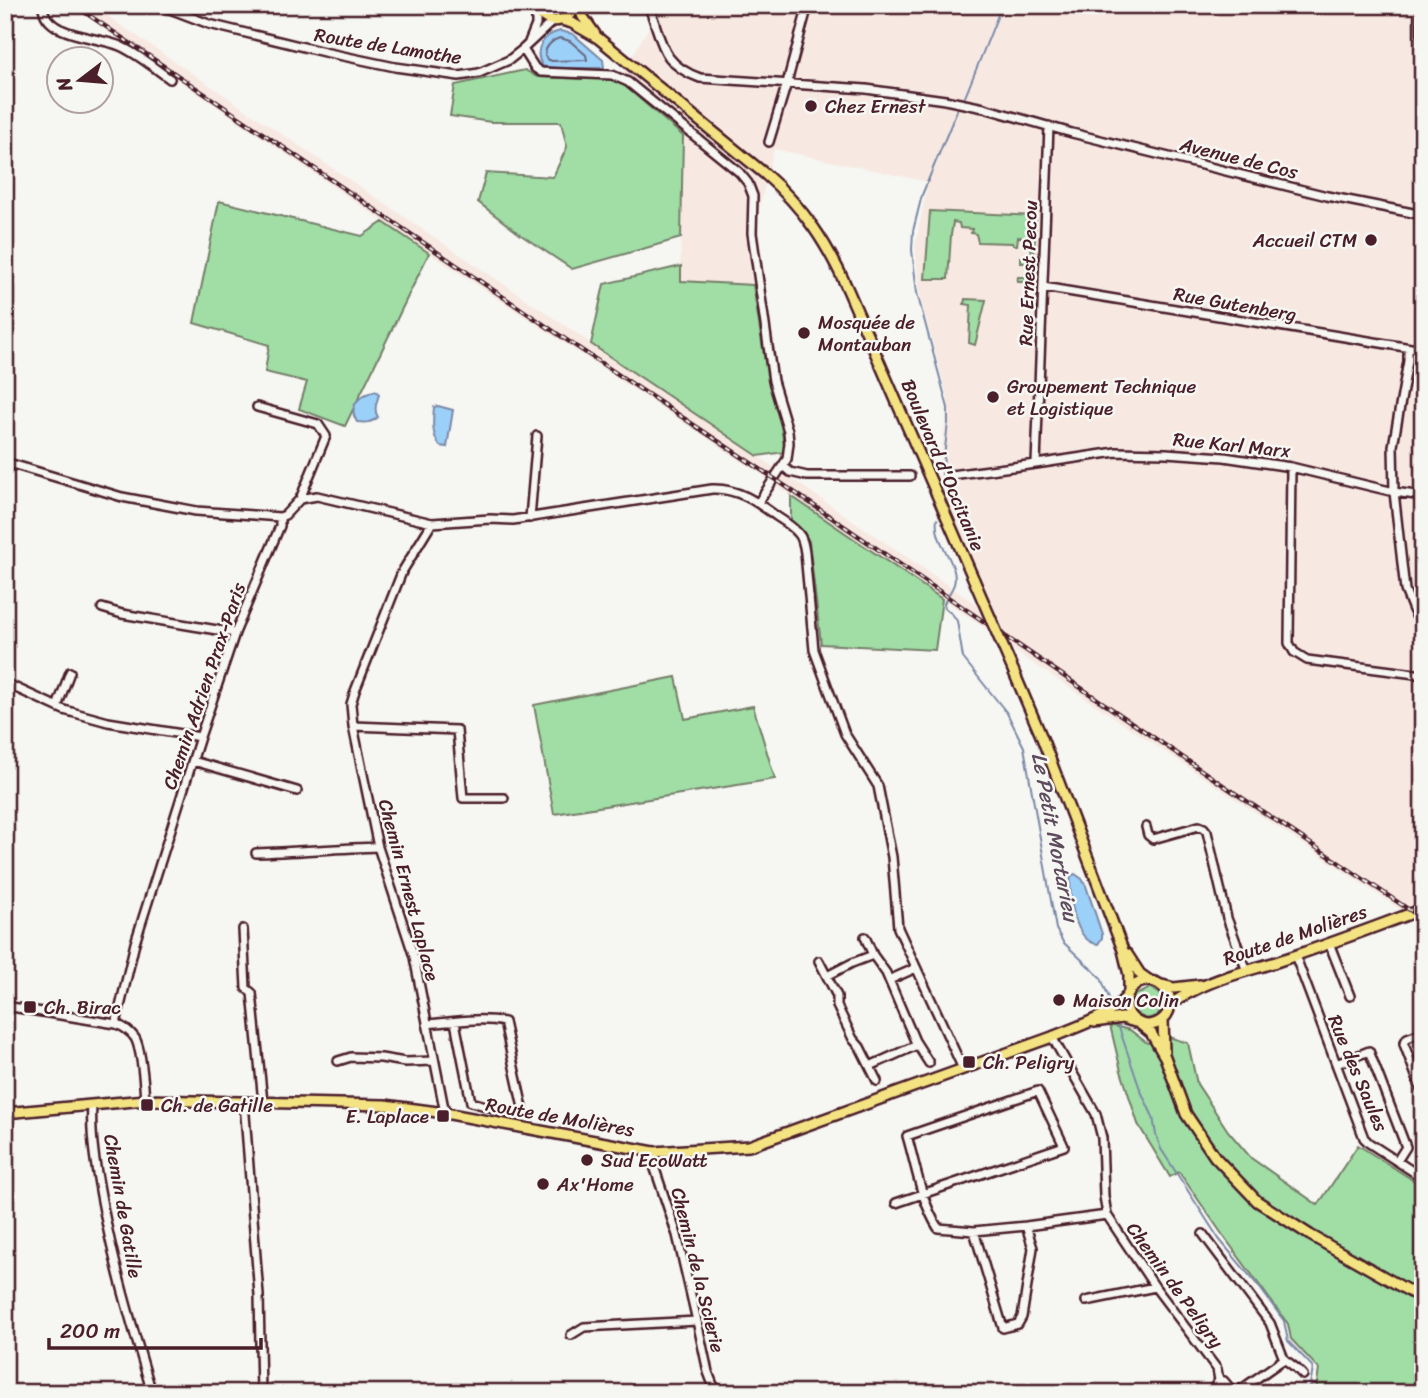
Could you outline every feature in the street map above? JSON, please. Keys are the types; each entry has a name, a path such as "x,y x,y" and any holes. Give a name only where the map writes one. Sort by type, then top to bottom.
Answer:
{"main road":[{"path":"557,20 570,15 577,5"},
{"name":"Boulevard d'Occitanie","path":"577,5 598,38"},
{"name":"Boulevard d'Occitanie","path":"535,8 544,17 576,24 598,38 776,184 799,207 818,233 848,290 1042,738 1124,950 1129,975 1128,994"},
{"name":"Route de Molières","path":"1170,1006 1181,996 1209,983 1423,909"},
{"name":"Boulevard d'Occitanie","path":"1124,950 1140,974 1155,983"},
{"path":"1165,1058 1163,1019 1170,1006 1167,992 1155,983 1140,982 1128,994 1127,1011 1151,1033 1165,1058 1186,1114 1215,1157 1258,1201 1310,1235 1423,1300"},
{"name":"Route de Molières","path":"1155,983 1174,988 1209,983"},
{"name":"Route de Molières","path":"5,1113 145,1100 385,1105 445,1113 654,1152 749,1146 1052,1037 1118,1007 1128,994"},
{"name":"Route de Molières","path":"1089,1022 1122,1018 1138,1023"},
{"path":"1138,1023 1150,1025 1163,1019"}],"street":[{"path":"43,5 47,20 59,29 118,45 170,79"},
{"name":"Route de Lamothe","path":"159,5 209,24 324,52 449,75 468,75 509,60 557,20"},
{"path":"648,5 659,42 672,62 686,73 700,78 787,83"},
{"path":"769,142 808,5"},
{"path":"1420,5 1423,147"},
{"path":"535,8 534,30 525,47 535,68 541,72 612,75 628,82 739,172 748,183 753,196 752,233 772,381 788,431 789,443 787,459 758,503"},
{"name":"Avenue de Cos","path":"787,83 866,89 984,108 1327,196 1423,215"},
{"name":"Rue Ernest Pecou","path":"1036,464 1049,126"},
{"name":"Rue Gutenberg","path":"1043,287 1423,350"},
{"path":"1408,349 1393,446 1394,492 1405,590 1420,623 1423,639"},
{"path":"6,465 122,497 196,511 280,517 300,499 326,436 318,424 257,407"},
{"path":"530,518 537,436"},
{"name":"Rue Karl Marx","path":"951,474 1116,452 1224,457 1291,467 1394,492 1423,496"},
{"path":"783,466 790,472 807,476 910,475"},
{"path":"1291,467 1289,643 1294,652 1307,660 1423,676"},
{"path":"300,499 317,496 432,523 513,520 712,489 729,489 758,503 793,528 801,538 806,553 814,650 845,734 878,786 892,857 898,928 963,1069"},
{"name":"Chemin Adrien Prax-Paris","path":"116,1024 135,943 200,737 235,633 280,526 280,517"},
{"name":"Chemin Ernest Laplace","path":"432,523 402,572 351,704 353,726 378,847 414,957 445,1113"},
{"path":"102,608 122,614 235,633"},
{"path":"57,706 70,672"},
{"path":"5,683 57,706 108,722 200,737"},
{"path":"353,726 457,730 463,798 505,798"},
{"path":"193,761 297,791"},
{"path":"1146,827 1148,835 1153,839 1199,826 1207,832 1227,918 1247,971"},
{"path":"256,853 378,847"},
{"path":"243,929 246,988 252,993 263,1102"},
{"path":"866,937 873,956 889,980 917,1045 929,1063"},
{"path":"1329,943 1350,996"},
{"name":"Rue des Saules","path":"1295,955 1364,1138 1423,1178"},
{"path":"827,976 873,956"},
{"path":"819,961 837,996 837,1006 877,1081"},
{"path":"889,980 916,968"},
{"path":"5,1006 116,1024 130,1032 136,1040 139,1053 145,1100"},
{"path":"427,1024 454,1022 493,1020 504,1022 523,1108 516,1114 471,1102 454,1022"},
{"path":"1423,1032 1407,1038 1404,1044 1423,1094"},
{"name":"Chemin de Peligry","path":"1052,1037 1096,1114 1102,1138 1107,1214 1155,1287 1217,1368 1219,1380"},
{"path":"870,1066 917,1045"},
{"path":"1336,1064 1369,1051 1406,1147 1397,1161"},
{"path":"338,1060 361,1057 405,1062 434,1061"},
{"path":"896,1203 924,1194 1064,1146 1038,1091 907,1136 924,1194 930,1215 938,1228 974,1231 1107,1214"},
{"path":"244,1102 259,1296 261,1393"},
{"name":"Chemin de Gatille","path":"92,1105 95,1166 109,1242 152,1393"},
{"name":"Chemin de la Scierie","path":"654,1152 654,1166 677,1235 708,1373 713,1385 721,1393"},
{"path":"974,1231 1003,1328 1018,1324 1022,1317 1034,1248 1026,1226"},
{"path":"1203,1234 1270,1323 1284,1359 1303,1375"},
{"path":"1086,1301 1155,1287"},
{"path":"571,1335 584,1327 698,1321"},
{"path":"1212,1393 1219,1380 1224,1381 1235,1393 1284,1359"}],"shaded area":[{"path":"70,5 91,5 777,469 770,480 429,253"},
{"path":"662,5 1423,5 1423,903 1403,911 1013,650 938,482 948,400 920,297 915,247 928,182 774,149 758,213 763,286 680,281 683,136 618,80"},
{"path":"783,473 976,604 988,630 775,485"}],"green space":[{"path":"525,70 537,77 618,80 683,136 681,238 572,269 478,202 486,173 553,177 567,147 561,122 491,122 450,116 455,85"},
{"path":"219,201 362,236 383,222 429,253 345,426 299,409 307,382 265,372 269,345 194,323"},
{"path":"930,211 1036,216 1033,275 1024,282 1017,282 1018,277 1029,277 1029,263 1021,263 1021,257 1031,258 1032,238 1018,237 1017,245 978,242 976,234 971,233 972,229 960,228 959,223 953,222 948,279 925,279"},
{"path":"681,266 681,281 753,285 767,375 785,452 758,456 591,344 604,284"},
{"path":"965,299 986,300 975,345 969,343 971,305 964,304"},
{"path":"791,496 942,599 935,650 821,644 809,541 791,521"},
{"path":"676,677 685,719 753,706 775,779 554,814 534,705"},
{"path":"1150,987 1160,994 1163,1005 1157,1016 1146,1019 1135,1013 1132,1005 1135,994"},
{"path":"1110,1025 1130,1030 1147,1043 1169,1037 1188,1043 1197,1084 1228,1131 1251,1158 1318,1205 1358,1145 1419,1184 1423,1193 1423,1393 1321,1393 1316,1390 1319,1369 1291,1339 1288,1324 1179,1172 1170,1177 1138,1124"}],"water":[{"path":"560,31 573,34 603,60 604,68 542,66 539,60 541,44 544,39"},
{"path":"376,391 379,394 376,409 378,417 368,422 357,422 354,406 360,398"},
{"path":"434,407 453,410 447,447 440,446 434,432"},
{"path":"1075,874 1086,886 1102,934 1098,944 1083,935 1074,916 1070,884 1071,876"}],"waterway":[{"name":"Le Petit Mortarieu","path":"965,97 1002,5"},
{"name":"Le Petit Mortarieu","path":"942,474 948,408 917,293 912,250 913,231 922,195 957,110"},
{"name":"Le Petit Mortarieu","path":"937,519 939,536 955,576 953,587 944,604 957,621 963,658 1007,713 1024,747 1056,929 1063,942 1101,978 1111,1003"},
{"name":"Le Petit Mortarieu","path":"1118,1025 1140,1089 1153,1117 1161,1149 1219,1239 1284,1321 1288,1341 1312,1366 1310,1385 1313,1393"}],"railway":[{"path":"74,5 1423,919"}],"place":[{"name":"Chez Ernest","path":"811,106"},
{"name":"Accueil CTM","path":"1371,240"},
{"name":"Mosquée de Montauban","path":"804,333"},
{"name":"Groupement Technique et Logistique","path":"993,397"},
{"name":"Maison Colin","path":"1059,1000"},
{"name":"Ch. Birac","path":"30,1007"},
{"name":"Ch. Peligry","path":"969,1062"},
{"name":"Ch. de Gatille","path":"147,1105"},
{"name":"E. Laplace","path":"443,1116"},
{"name":"Sud EcoWatt","path":"587,1160"},
{"name":"Ax'Home","path":"543,1184"}]}
